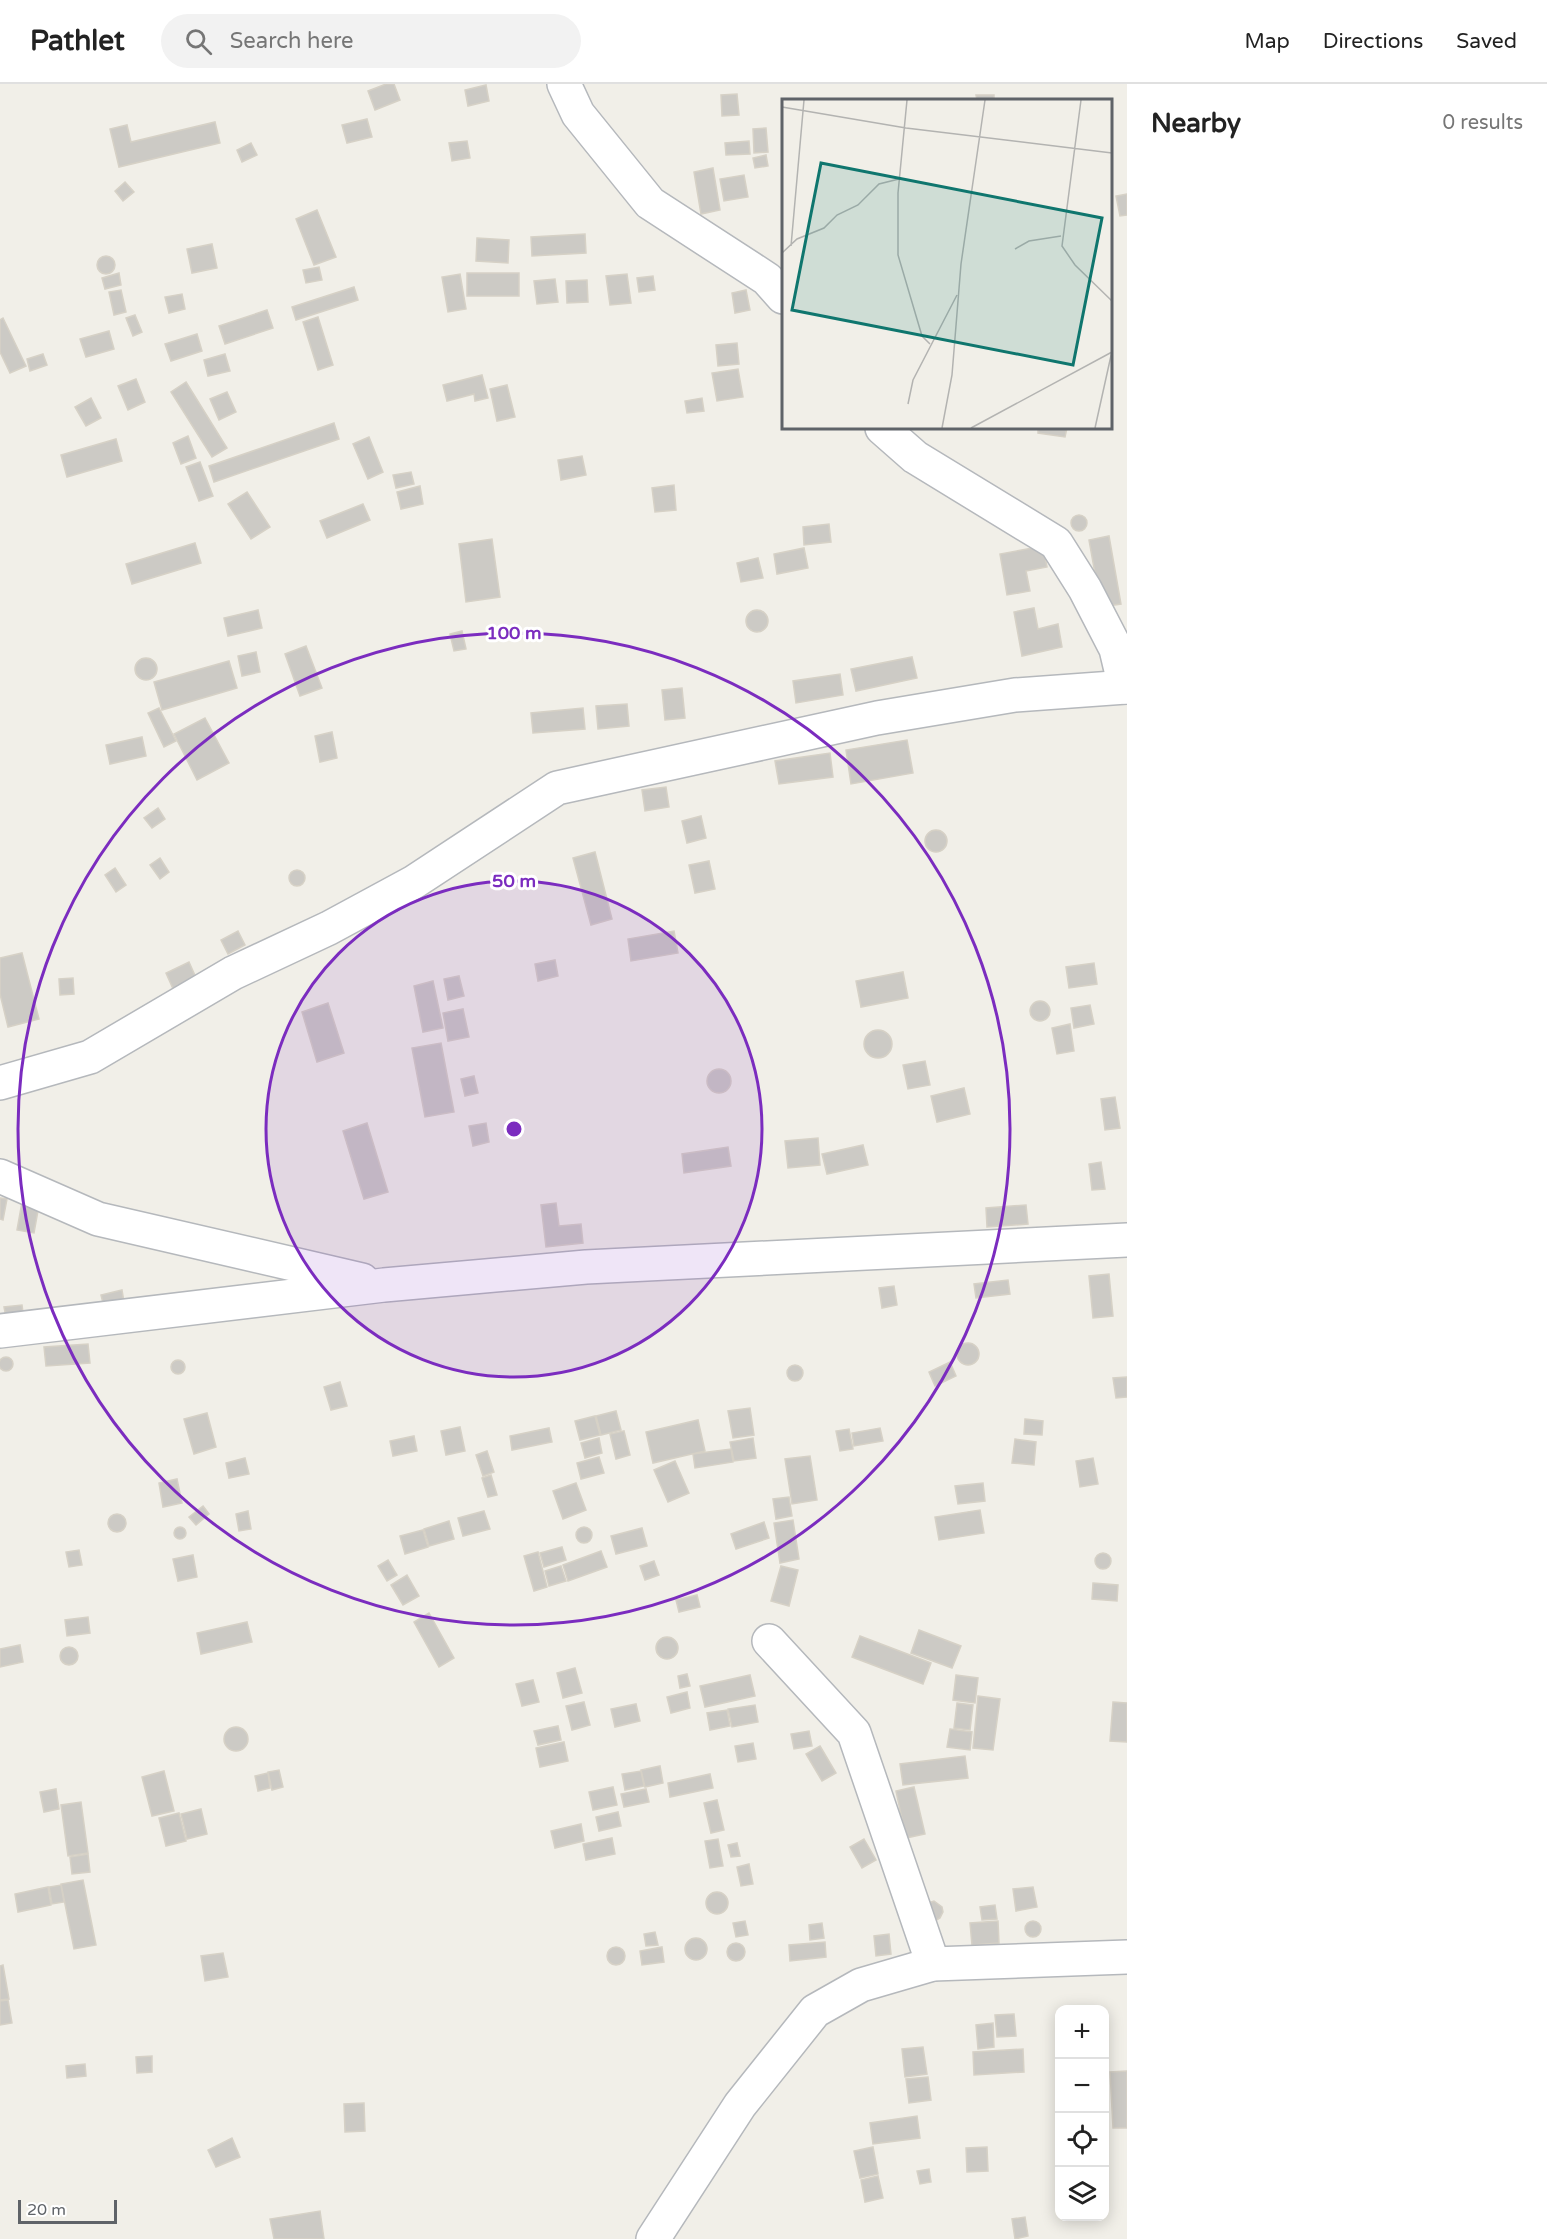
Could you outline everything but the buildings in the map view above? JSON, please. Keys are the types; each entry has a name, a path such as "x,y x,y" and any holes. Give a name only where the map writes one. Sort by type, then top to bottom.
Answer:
{"street":[{"path":"564,84 578,114 650,204 767,279 782,296"},
{"path":"0,1083 90,1057 233,973 329,928 414,882 557,788 877,718 1015,695 1126,687 1116,649 1118,639 1056,543 915,457 883,429"},
{"path":"0,1176 98,1219 384,1285"},
{"path":"0,1331 384,1285 586,1267 1127,1240"},
{"path":"769,1641 854,1733 933,1964"},
{"path":"653,2239 740,2104 815,2011 861,1985 933,1964 1127,1957"}]}
